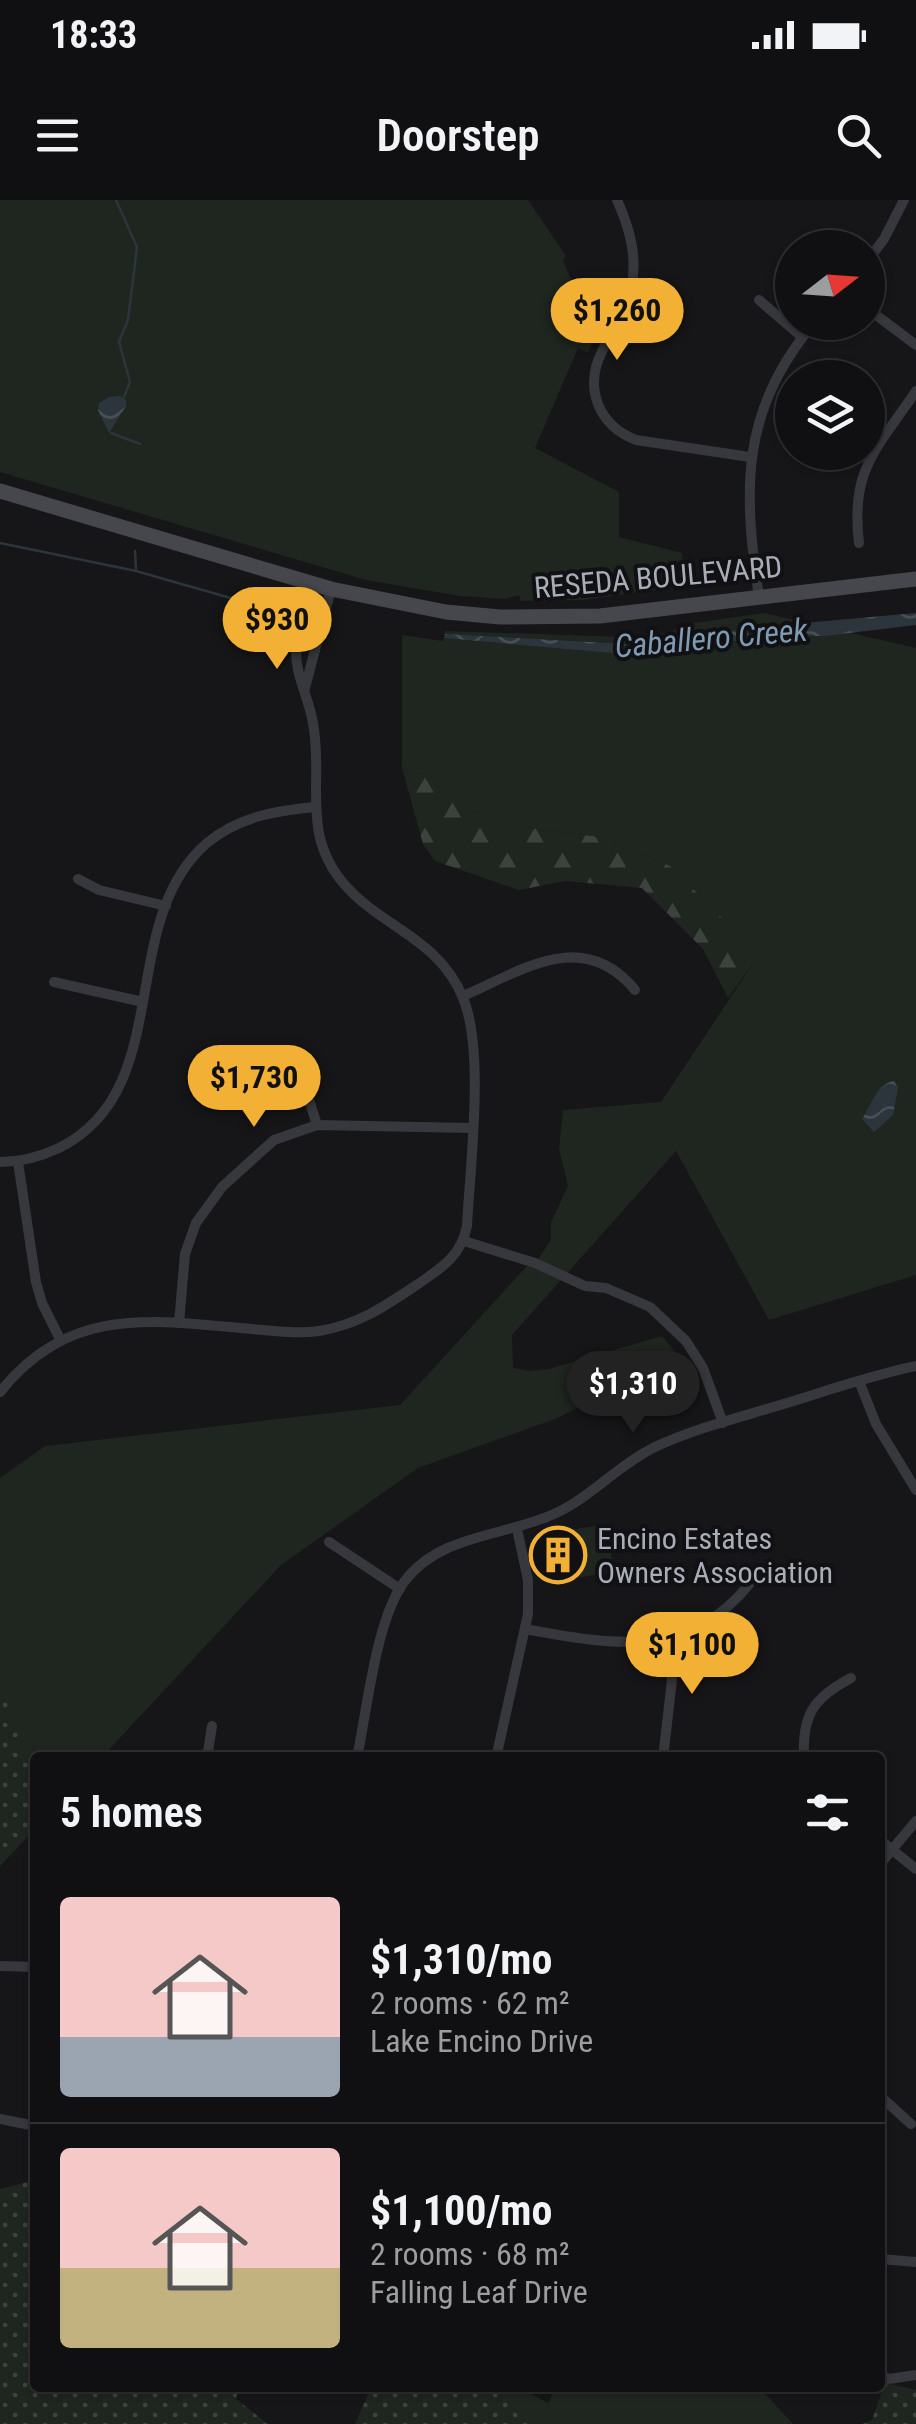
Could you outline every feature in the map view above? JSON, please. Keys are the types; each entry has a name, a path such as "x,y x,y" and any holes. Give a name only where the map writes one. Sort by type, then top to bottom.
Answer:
{"main road":[{"name":"RESEDA BOULEVARD","path":"0,491 331,589 398,604 500,617 600,616 916,578"}],"street":[{"path":"617,200 633,245 634,267 625,310 596,359 594,391 601,411 623,435 636,440 750,457"},
{"path":"885,236 904,200"},
{"path":"759,300 775,314"},
{"path":"885,321 916,345"},
{"path":"758,597 749,517 750,457 756,422 778,373 800,340"},
{"path":"859,543 856,500 862,474 916,391"},
{"path":"0,1392 20,1369 61,1341 118,1322 294,1332 344,1326 385,1307 450,1262 464,1241 473,1032 453,977 430,949 344,884 324,850 314,807 314,725 297,670 296,646 312,582"},
{"path":"305,689 331,589"},
{"path":"0,1162 18,1162 72,1142 105,1112 126,1076 166,906 194,857 228,829 276,811 314,807"},
{"path":"78,879 99,890 166,906"},
{"path":"463,996 536,964 578,957 618,970 635,990"},
{"path":"54,982 142,1002"},
{"path":"296,1059 317,1125"},
{"path":"178,1323 185,1254 196,1222 238,1170 274,1140 317,1125 471,1128"},
{"path":"18,1162 36,1282 61,1341"},
{"path":"464,1241 638,1300 686,1341 703,1368 723,1423"},
{"path":"358,1752 385,1623 400,1589 418,1567 469,1539 517,1528 573,1504 648,1451 723,1423 916,1366"},
{"path":"859,1381 876,1424 916,1490"},
{"path":"497,1752 525,1629 528,1580 517,1528"},
{"path":"328,1542 400,1589"},
{"path":"525,1629 608,1642 666,1636 718,1617 752,1582"},
{"path":"664,1752 672,1680 666,1636"},
{"path":"805,1752 808,1716 820,1697 850,1678"},
{"path":"208,1752 212,1726"},
{"path":"885,1859 916,1822"},
{"path":"885,1843 916,1869"},
{"path":"0,1966 30,1967"},
{"path":"885,2101 911,2124"},
{"path":"0,2119 30,2125"},
{"path":"885,2259 916,2262"},
{"path":"885,2377 916,2375"}],"green space":[{"path":"0,200 528,200 566,256 563,261 587,315 586,324 598,332 588,352 578,348 535,448 619,492 619,537 682,553 684,586 583,600 521,601 519,595 505,599 460,596 366,580 0,472"},
{"path":"764,613 916,648 916,1275 769,1320 676,1151 512,1335 513,1368 530,1371 662,1336 680,1358 555,1419 418,1468 281,1565 107,1752 30,1752 30,1829 0,1861 0,1478 45,1446 400,1405 527,1266 539,1258 551,1240 551,1222 568,1186 559,1149 563,1110 661,1102 758,956 670,866 607,838 509,825 457,805 429,777 402,767 402,635 443,641 445,631 623,637 665,633 694,623"},
{"path":"402,767 429,777 458,805 509,825 607,838 670,866 759,955 728,998 703,949 642,888 565,881 519,890 435,861 423,844"},
{"path":"602,1525 607,1529 613,1566 610,1572 572,1579 567,1575 560,1536 563,1531"},
{"path":"0,1679 30,1766 30,1834 0,1866"},
{"path":"30,2181 30,2392 238,2392 236,2399 268,2424 0,2424 0,2189"},
{"path":"885,2383 916,2390 916,2424 862,2424 872,2420"},
{"path":"369,2392 494,2392 539,2424 355,2424"},
{"path":"391,2392 527,2392 548,2403 554,2392 764,2392 793,2424 373,2424"}],"water":[{"path":"120,396 126,400 126,406 109,433 98,410 99,403"},
{"path":"916,613 916,625 824,636 774,636 624,654 445,638 445,634 644,645 758,627"},
{"path":"894,1081 898,1088 893,1115 874,1132 862,1119 879,1090"}],"waterway":[{"path":"116,200 137,247 128,320 119,342 130,382 124,397"},
{"path":"111,433 140,444"},
{"name":"Caballero Creek","path":"0,543 136,571 241,601 266,595"},
{"path":"135,551 136,570"}],"place":[{"name":"Encino Estates Owners Association","path":"558,1555"}]}
